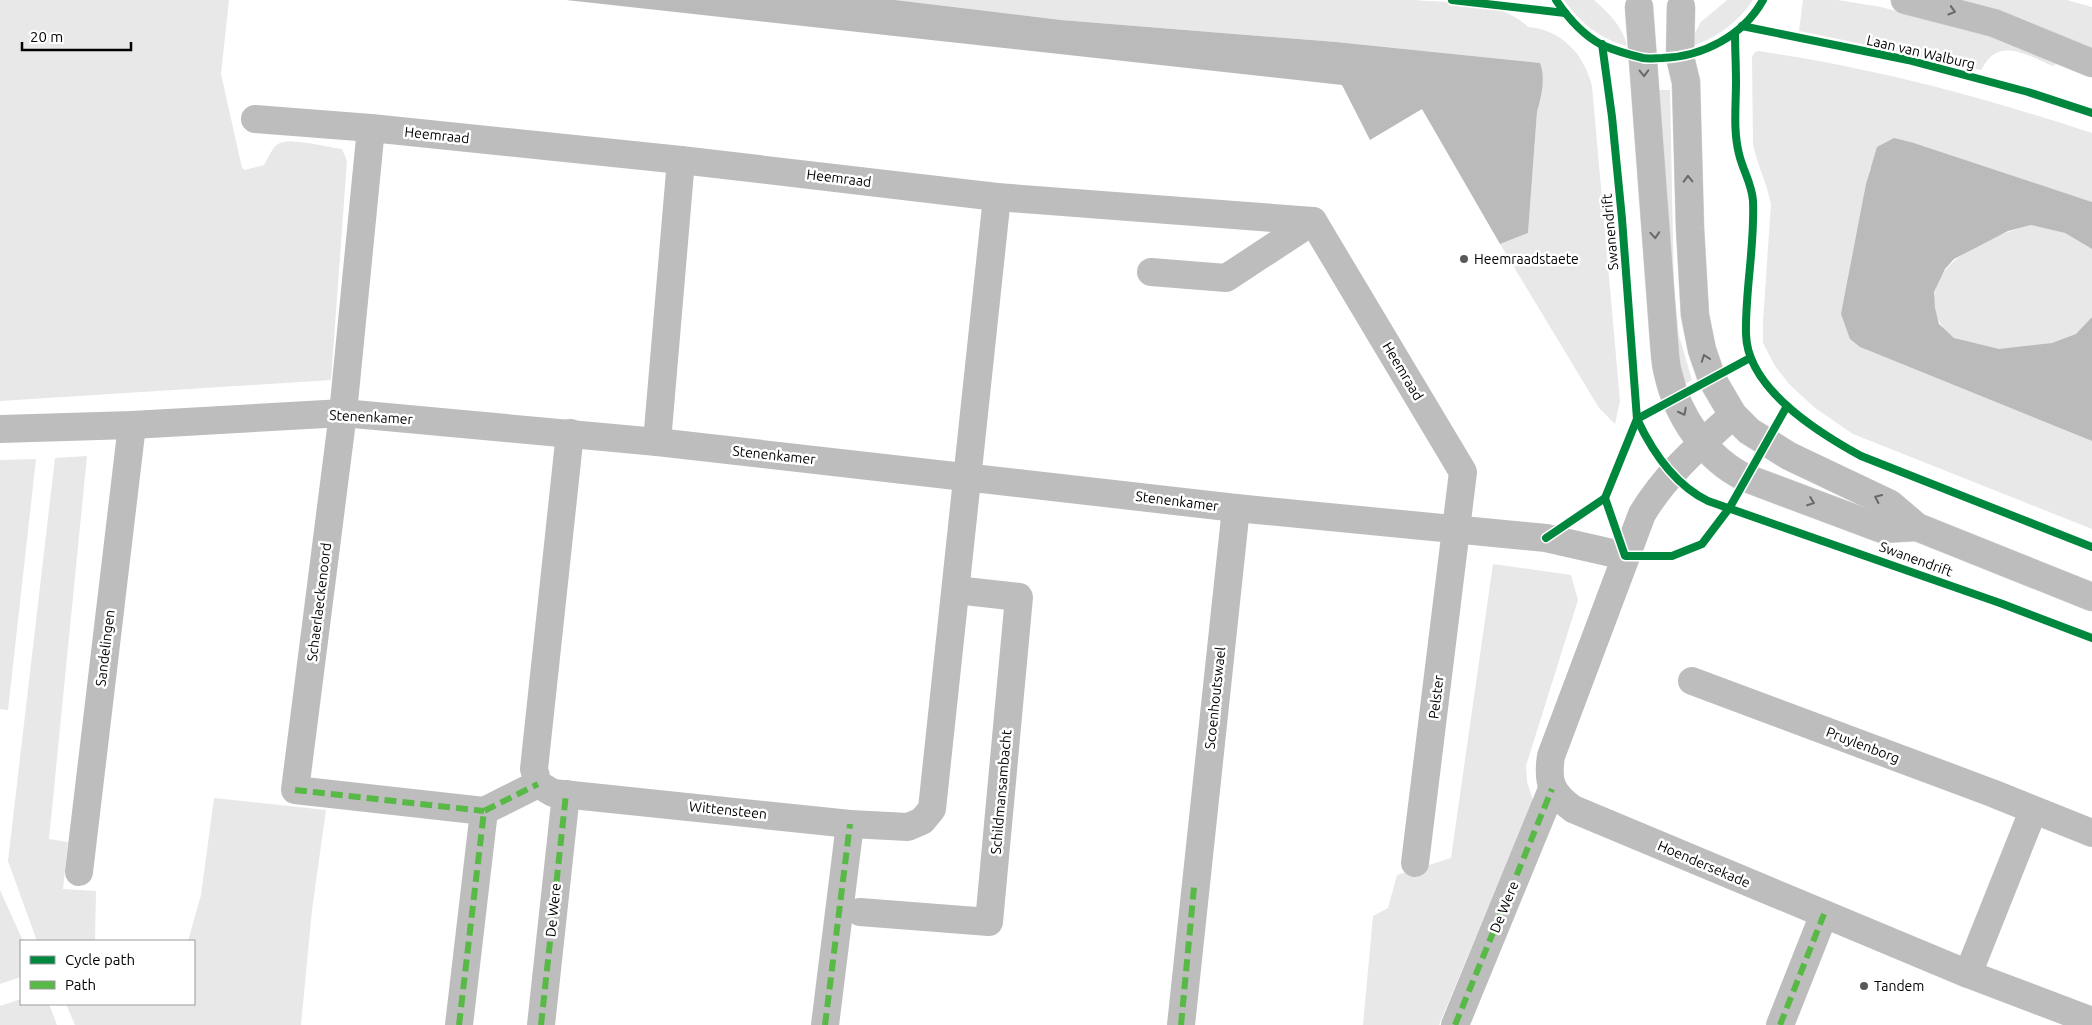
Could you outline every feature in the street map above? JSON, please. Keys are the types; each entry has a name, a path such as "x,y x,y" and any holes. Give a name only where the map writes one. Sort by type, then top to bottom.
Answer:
{"street":[{"path":"1905,0 1994,23 2092,62"},
{"path":"1631,4 1660,10 1689,4"},
{"name":"Swanendrift","path":"1631,4 1668,373 1676,397 1702,443 1732,471 1882,529 1917,527"},
{"name":"Swanendrift","path":"1689,4 1680,58 1686,82 1690,228 1695,316 1702,350 1712,378 1733,415 1748,431 1789,456 1890,504 1917,527 2092,597"},
{"name":"Heemraad","path":"256,118 682,160 997,197 1313,220 1463,472 1457,530"},
{"path":"343,413 371,128"},
{"path":"658,442 682,160"},
{"path":"968,476 997,197"},
{"path":"1151,272 1226,278 1313,220"},
{"name":"Stenenkamer","path":"0,429 132,425 343,413 658,442 1236,508 1546,538 1625,556"},
{"name":"Schaerlaeckenoord","path":"343,413 295,790 484,811"},
{"path":"1552,789 1548,773 1551,756 1642,514 1656,491 1702,443 1733,415"},
{"name":"Sandelingen","path":"79,872 132,425"},
{"path":"459,1025 484,811 538,784 534,769 570,433"},
{"name":"Wittensteen","path":"538,784 553,792 566,794 850,824 908,827 922,821 932,809 968,476"},
{"name":"Scoenhoutswael","path":"1181,1025 1194,887 1236,508"},
{"name":"Pelster","path":"1415,863 1457,530"},
{"name":"Schildmansambacht","path":"860,912 989,922 1019,597 956,590"},
{"name":"Pruylenborg","path":"1692,681 1992,793 2092,833"},
{"name":"Hoendersekade","path":"1552,789 1562,801 1573,809 1968,974 2092,1021"},
{"name":"De Were","path":"1455,1025 1552,789"},
{"name":"De Were","path":"541,1025 566,794"},
{"path":"1968,974 2033,811"},
{"path":"825,1025 850,824"},
{"path":"1780,1025 1824,914"}],"shaded area":[{"path":"0,0 229,0 221,74 242,168 245,170 264,165 275,147 280,143 286,142 302,142 342,149 347,161 331,380 0,401"},
{"path":"566,0 895,0 1061,20 1336,42 1540,63 1543,82 1537,112 1528,233 1500,244 1422,109 1370,140 1342,85"},
{"path":"895,0 1414,0 1475,4 1490,7 1517,18 1528,27 1551,33 1570,46 1577,54 1592,86 1620,401 1615,424 1599,408 1500,244 1528,233 1537,112 1541,94 1540,63 1336,42 1061,20"},
{"path":"1564,0 1594,0 1615,21 1627,46 1608,39 1591,29"},
{"path":"1727,0 1753,0 1727,28 1693,46 1691,40 1701,22"},
{"path":"1803,0 1838,0 1881,7 2009,41 2059,62 2053,66 2023,53 2007,50 2000,51 1991,56 1981,70 1799,31"},
{"path":"1944,0 2067,0 2092,7 2092,51"},
{"path":"1759,51 1841,65 1925,84 2009,107 2092,133 2092,202 1914,143 1870,168 1856,239 1860,347 2092,441 2092,529 1853,434 1815,408 1789,384 1775,366 1763,343 1771,204 1753,144 1752,57 1755,52"},
{"path":"1655,90 1670,90 1674,289 1679,336 1692,380 1682,386 1673,362"},
{"path":"1894,138 2092,202 2092,249 2065,233 2031,225 2008,231 1954,259 1945,269 1934,292 1939,324 1954,338 1999,349 2052,343 2076,334 2092,317 2092,441 1860,347 1850,339 1841,314 1866,184 1877,147"},
{"path":"2031,225 2065,233 2092,249 2092,317 2078,332 2070,337 2026,348 1998,349 1975,345 1954,338 1942,326 1935,310 1934,293 1940,277 1965,252 1999,235"},
{"path":"87,456 49,839 68,842 63,889 96,891 95,940 37,940 8,861 55,458"},
{"path":"36,459 8,710 0,709 0,460"},
{"path":"1493,564 1571,575 1578,600 1526,766 1527,782 1533,800 1439,1025 1363,1025 1373,916 1388,908 1397,875 1451,858"},
{"path":"214,798 326,810 312,910 301,1025 75,1025 66,1005 195,1005 195,940 188,940 201,895"},
{"path":"0,890 23,940 20,940 20,977 0,984"},
{"path":"20,999 20,1005 49,1005 57,1025 0,1025 0,1006"}],"marked path":[{"path":"459,1025 484,811 538,784"},
{"path":"1455,1025 1552,789"},
{"path":"295,790 484,811"},
{"path":"541,1025 566,794"},
{"path":"825,1025 850,824"},
{"path":"1181,1025 1194,887"},
{"path":"1780,1025 1824,914"}],"cycle path":[{"path":"1452,0 1565,13"},
{"path":"1556,0 1576,26 1595,41 1643,58 1677,57 1706,49 1733,34 1755,13 1763,0"},
{"name":"Laan van Walburg","path":"1742,26 1908,60 2028,92 2092,113"},
{"path":"1735,33 1736,136 1739,154 1751,189 1753,201 1753,235 1746,334 1750,354 1758,373 1772,391 1806,422 1861,456 2092,547"},
{"path":"1602,44 1612,117 1622,219 1637,419 1657,455 1666,466 1685,486 1708,501 2000,603 2092,638"},
{"path":"1750,358 1637,419 1605,498 1625,556 1672,556 1702,544 1730,507 1787,406"},
{"path":"1546,538 1605,498"}],"place":[{"name":"Heemraadstaete","path":"1464,259"},
{"name":"Tandem","path":"1864,986"}]}
